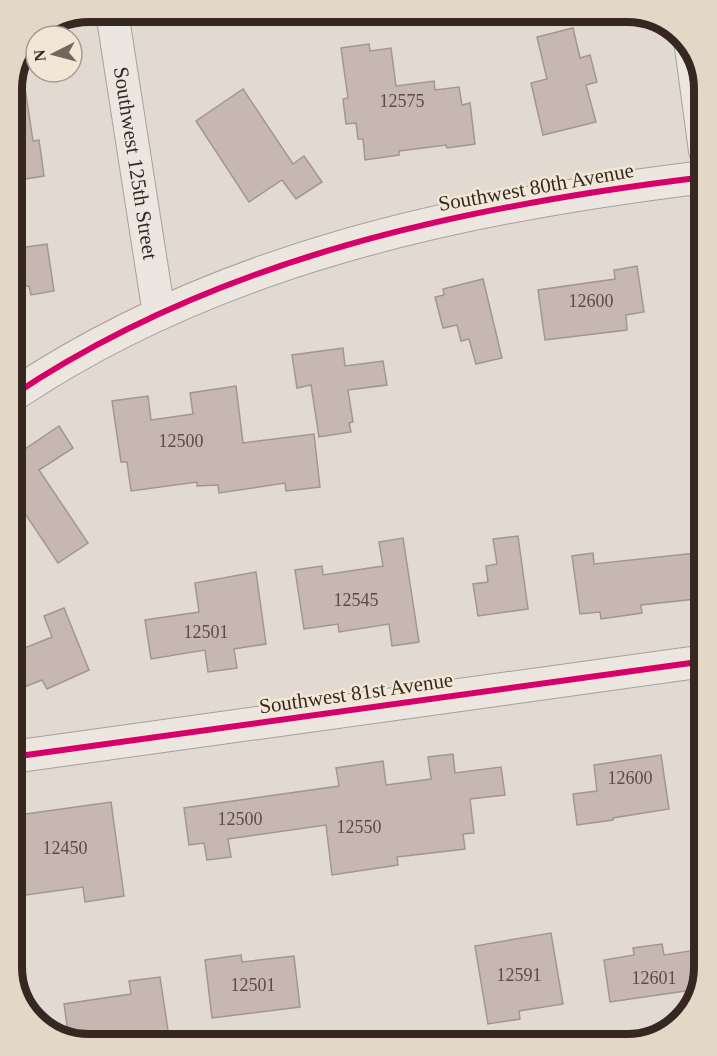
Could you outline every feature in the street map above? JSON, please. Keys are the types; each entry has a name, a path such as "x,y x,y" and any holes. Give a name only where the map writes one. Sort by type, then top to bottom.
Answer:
{"street":[{"name":"Southwest 125th Street","path":"114,22 159,314"},
{"name":"Southwest 80th Avenue","path":"23,390 81,354 159,314 290,262 435,221 595,192 694,178"},
{"name":"Southwest 81st Avenue","path":"22,756 694,663"}],"building":[{"path":"573,28 580,58 590,55 597,82 586,85 596,122 543,135 531,83 547,79 537,37"},
{"path":"369,44 370,51 391,48 396,86 434,81 435,90 459,87 462,105 470,103 475,144 399,151 399,155 365,160 363,139 358,139 356,123 346,124 343,99 348,98 341,48"},
{"path":"23,88 25,88 33,141 39,140 44,176 23,179"},
{"path":"243,89 293,164 304,156 322,182 296,199 282,180 249,202 196,121"},
{"path":"47,244 54,291 31,295 29,286 23,287 23,247"},
{"path":"637,266 644,312 626,315 627,330 545,340 538,290 615,279 614,270"},
{"path":"483,279 502,358 476,364 469,339 461,341 457,325 443,328 435,297 444,295 443,289"},
{"path":"343,348 345,366 383,361 387,385 348,390 353,422 349,423 351,432 319,437 311,385 297,388 292,355"},
{"path":"236,386 243,443 314,434 320,487 286,491 285,483 219,493 218,485 197,486 197,482 131,491 127,462 121,462 112,401 148,396 151,420 193,414 190,393"},
{"path":"59,426 73,448 39,470 88,543 58,563 23,510 23,451"},
{"path":"518,536 528,609 478,616 473,584 488,582 486,566 497,564 493,539"},
{"path":"403,538 419,642 392,646 389,624 339,632 338,624 304,629 295,570 322,566 323,575 383,566 379,542"},
{"path":"593,553 594,564 694,553 694,599 641,605 642,613 601,619 600,612 580,614 572,556"},
{"path":"256,572 266,644 234,649 237,668 208,672 205,650 151,659 145,620 199,612 195,583"},
{"path":"64,608 89,670 47,689 42,680 22,688 22,649 52,637 44,616"},
{"path":"453,754 455,773 501,767 505,795 470,799 474,833 463,834 465,849 397,857 398,865 332,875 326,825 228,839 231,857 207,860 204,843 189,845 184,808 339,786 336,768 383,761 386,785 431,779 428,757"},
{"path":"661,755 669,809 577,825 573,794 597,791 594,765"},
{"path":"111,802 124,896 85,902 83,887 22,896 22,815"},
{"path":"551,933 563,1004 519,1011 520,1019 488,1024 475,946"},
{"path":"662,944 664,955 694,950 694,975 690,990 610,1002 604,960 634,955 633,948"},
{"path":"241,955 242,962 294,956 300,1007 212,1018 205,960"},
{"path":"160,977 168,1033 85,1033 68,1030 64,1004 131,994 129,981"}],"cycle path":[{"path":"23,390 91,348 173,308 258,274 345,246 434,223 524,204 694,178"},
{"path":"22,756 694,663"}]}
